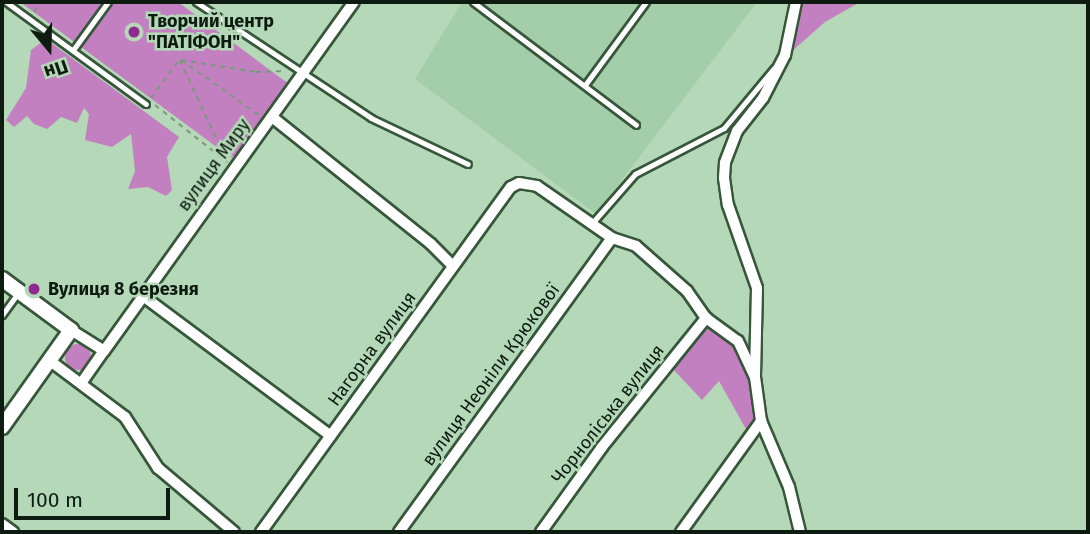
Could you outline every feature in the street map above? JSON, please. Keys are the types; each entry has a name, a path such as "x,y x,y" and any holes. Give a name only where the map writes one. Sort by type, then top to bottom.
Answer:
{"street":[{"name":"вулиця Миру","path":"82,382 144,296 231,165 270,119 299,73 354,2"},
{"path":"796,2 785,55 763,98 737,131 724,163 728,205 757,288 755,377 761,421 789,487 800,532"},
{"path":"270,119 453,266"},
{"name":"Нагорна вулиця","path":"261,532 511,187 527,182 593,222"},
{"path":"593,222 612,238 636,246 687,291 706,318 738,341 755,377"},
{"name":"вулиця Неоніли Крюкової","path":"399,532 612,238"},
{"path":"2,279 104,351"},
{"path":"144,296 331,436"},
{"name":"Чорноліська вулиця","path":"541,532 602,447 706,318"},
{"path":"2,426 71,330"},
{"path":"49,360 82,382 125,417 158,468 234,532"},
{"path":"681,532 761,421"},
{"path":"2,524 13,532"}],"lane":[{"path":"6,2 146,104"},
{"path":"73,50 108,2"},
{"path":"196,2 299,73 400,135 468,164"},
{"path":"473,2 636,125"},
{"path":"585,85 646,2"},
{"path":"593,222 635,174 724,128 785,55"},
{"path":"2,315 19,292"},
{"path":"738,341 748,341 757,332"}],"path":[{"path":"29,19 41,2"},
{"path":"180,60 256,72 299,73"},
{"path":"146,104 180,60"},
{"path":"180,60 270,119"},
{"path":"180,60 231,165"},
{"path":"146,104 156,105 231,165"}],"shaded area":[{"path":"20,2 178,2 289,84 233,159"},
{"path":"462,2 757,2 596,214 415,79"},
{"path":"803,2 860,2 825,22 791,52"},
{"path":"46,39 179,137 167,157 172,190 166,196 148,187 128,189 135,171 131,134 112,147 85,140 89,114 84,108 77,123 61,117 47,129 34,124 27,116 14,127 6,120 26,88 31,50"},
{"path":"706,327 735,345 749,378 756,415 747,431 719,381 702,400 671,367"},
{"path":"78,344 87,348 91,357 87,366 78,370 69,366 65,357 69,348"}],"place":[{"name":"Творчий центр \"ПАТІФОН\"","path":"134,32"},
{"name":"Вулиця 8 березня","path":"34,289"}]}
